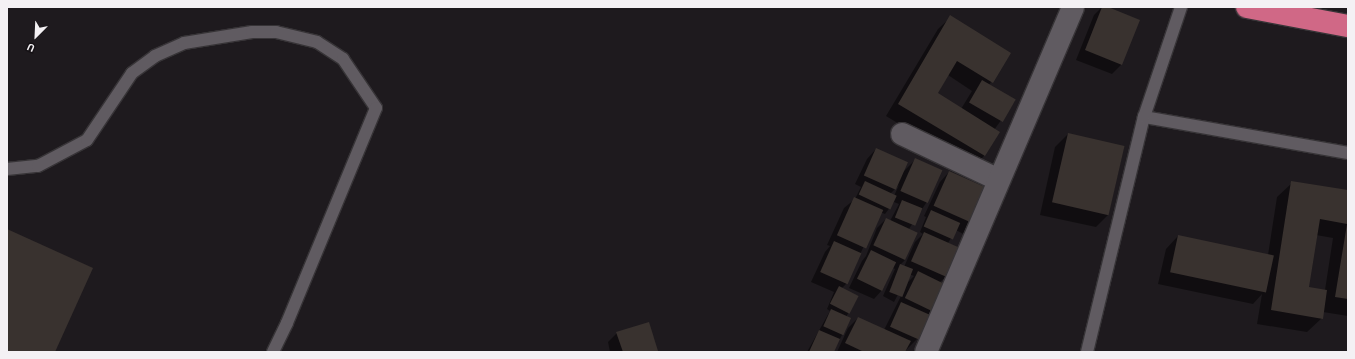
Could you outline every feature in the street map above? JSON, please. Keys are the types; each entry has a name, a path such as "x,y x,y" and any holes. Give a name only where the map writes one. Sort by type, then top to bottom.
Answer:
{"highway":[{"path":"1248,7 1348,26"}],"street":[{"path":"926,352 1073,7"},
{"path":"902,134 999,180"}],"lane":[{"path":"1087,352 1144,117 1181,7"},
{"path":"7,170 38,166 87,140 132,73 155,56 184,44 252,32 276,32 317,42 343,58 376,108 288,323 273,352"},
{"path":"1144,117 1348,152"}],"building":[{"path":"1102,7 1108,7 1140,20 1122,65 1085,50"},
{"path":"950,15 1011,53 993,83 957,61 938,93 1000,132 985,156 898,104"},
{"path":"982,80 1016,100 1003,122 969,103"},
{"path":"1068,133 1125,146 1109,215 1052,202"},
{"path":"876,148 908,162 896,190 864,175"},
{"path":"915,158 942,170 928,203 900,191"},
{"path":"949,171 991,190 976,224 934,206"},
{"path":"865,181 897,196 890,209 859,195"},
{"path":"1291,181 1348,190 1348,299 1335,297 1347,224 1320,219 1309,287 1327,290 1323,319 1271,310"},
{"path":"854,197 883,210 866,248 837,235"},
{"path":"902,200 922,208 915,226 895,218"},
{"path":"931,210 960,223 953,239 924,226"},
{"path":"886,218 918,233 905,260 873,245"},
{"path":"7,229 93,268 55,352 7,352"},
{"path":"924,232 960,248 947,277 911,261"},
{"path":"1178,235 1274,255 1266,293 1170,272"},
{"path":"834,241 861,253 848,284 820,272"},
{"path":"871,250 896,262 882,291 857,279"},
{"path":"900,264 913,269 902,297 889,292"},
{"path":"918,271 945,284 932,311 905,298"},
{"path":"839,286 859,296 850,314 830,304"},
{"path":"901,302 930,315 919,340 890,327"},
{"path":"831,309 851,318 843,335 823,326"},
{"path":"858,317 911,341 905,352 864,352 845,343"},
{"path":"649,322 658,351 623,352 616,332"},
{"path":"819,330 840,339 834,352 809,352"}]}
